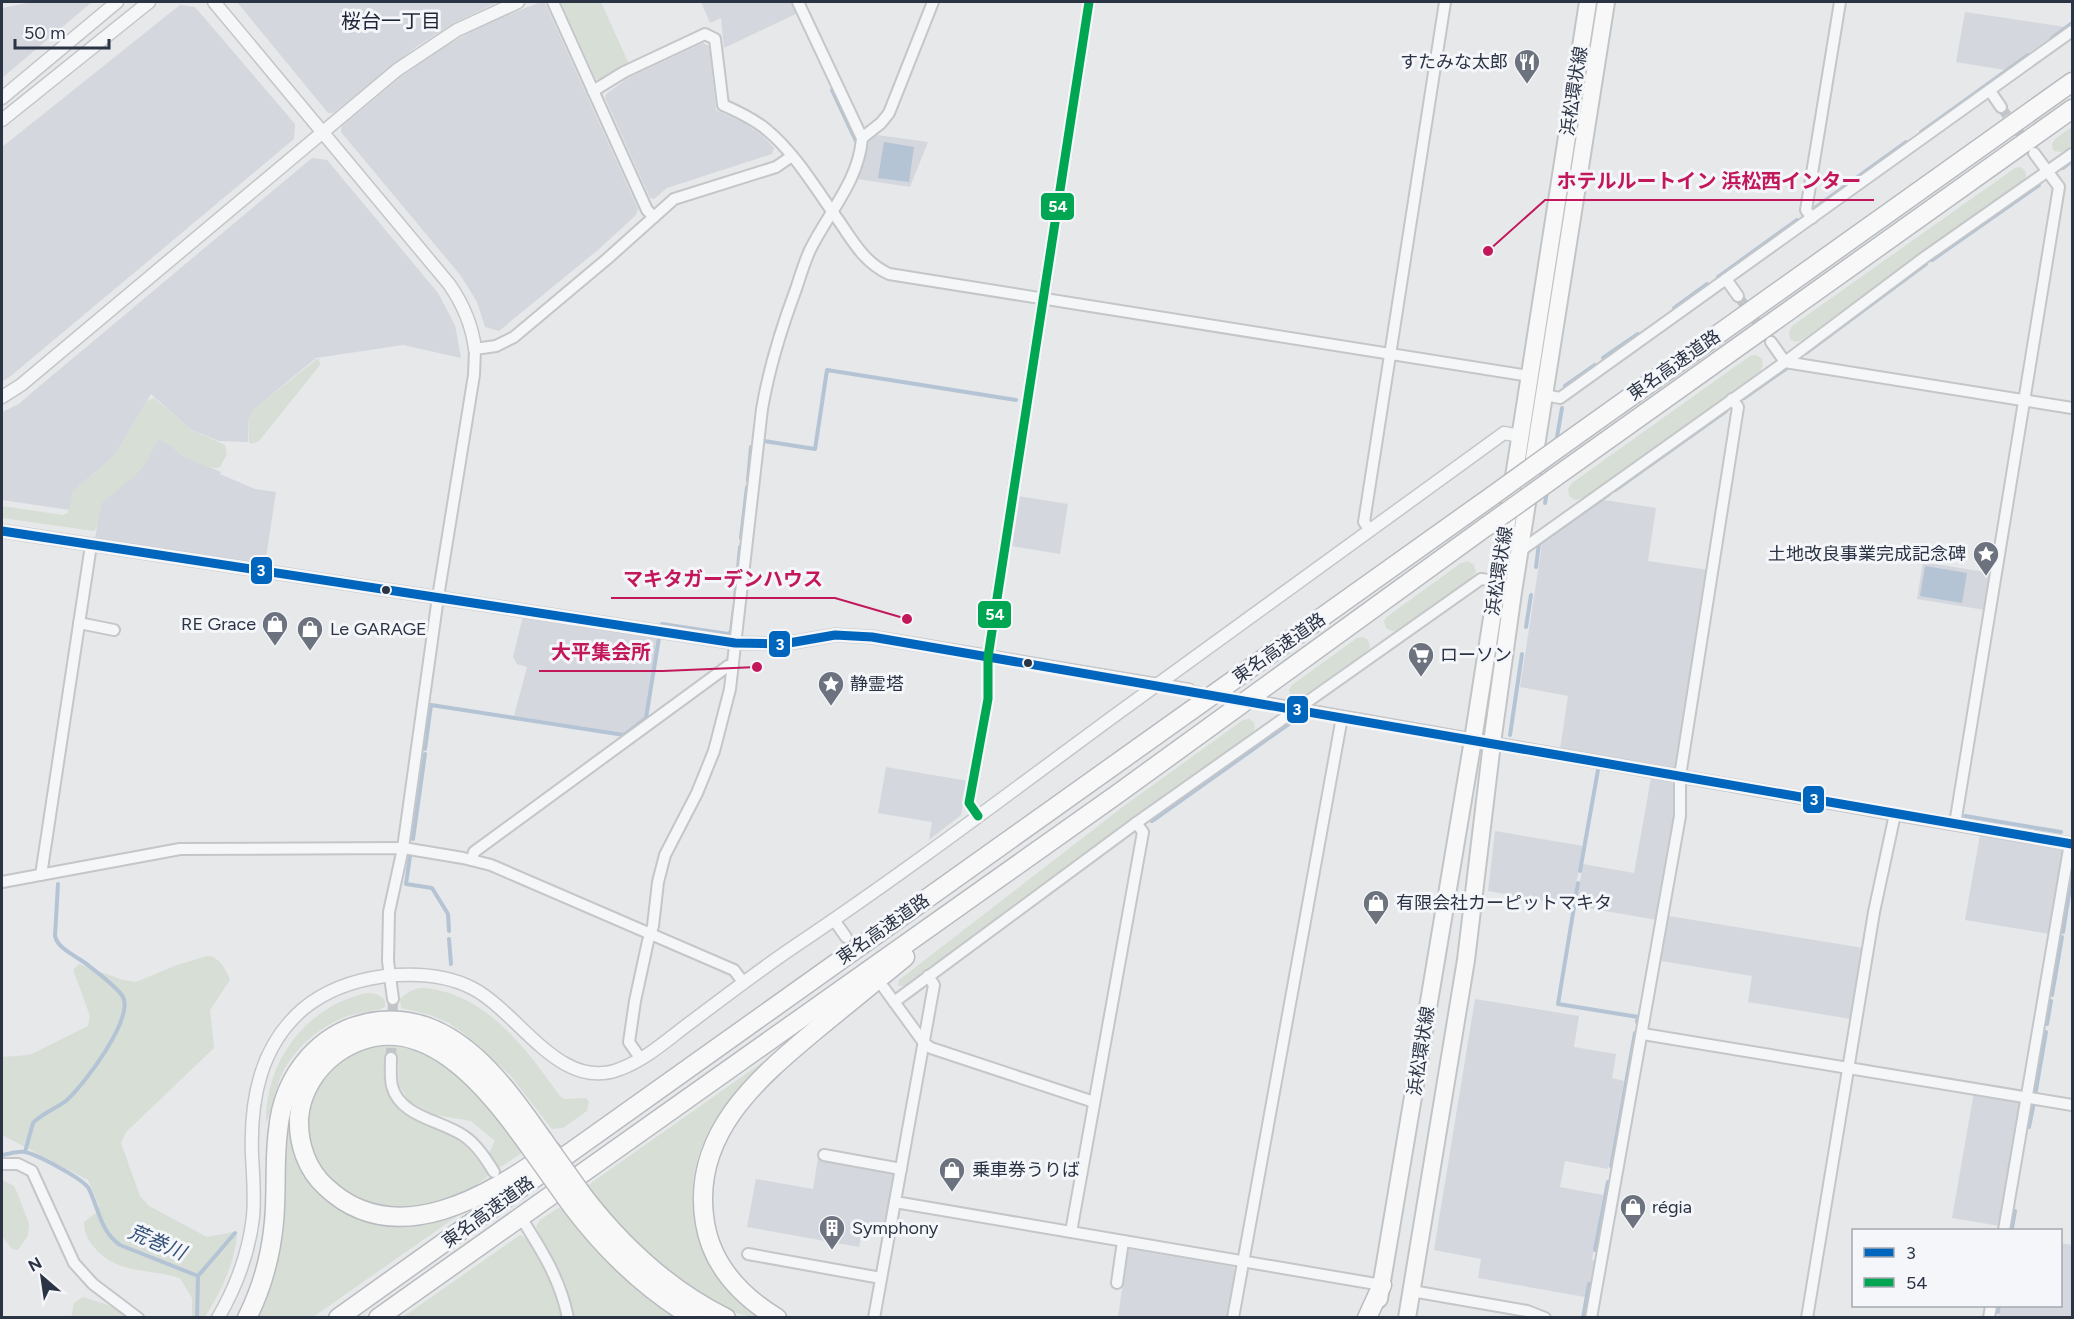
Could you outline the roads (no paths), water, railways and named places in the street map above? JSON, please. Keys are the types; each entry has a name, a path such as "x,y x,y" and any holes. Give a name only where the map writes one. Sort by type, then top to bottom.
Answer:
{"highway":[{"name":"東名高速道路","path":"338,1317 2073,81"},
{"name":"東名高速道路","path":"378,1317 1116,795 1487,526 2073,109"},
{"path":"777,1317 743,1294 730,1280 712,1247 706,1229 703,1201 705,1173 710,1154 730,1116 758,1081 837,1012 1116,795"},
{"path":"247,1317 259,1290 272,1244 275,1220 276,1148 281,1110 287,1093 300,1067 319,1046 334,1035 351,1027 388,1020 417,1023 443,1034 474,1056 501,1083 538,1145 578,1202 588,1227 624,1265 665,1299 694,1317"},
{"path":"538,1145 464,1068 436,1049 405,1038 373,1038 343,1049 330,1058 310,1082 299,1116 299,1134 310,1168 334,1195 353,1206 373,1213 417,1216 438,1212 488,1192 511,1179 646,1085 727,1040"},
{"path":"578,1202 654,1271 695,1300 726,1317"},
{"path":"1367,1317 1382,1285"}],"main road":[{"name":"浜松環状線","path":"1376,1317 1473,740 1588,2"},
{"name":"浜松環状線","path":"1407,1317 1466,960 1492,743 1520,551 1606,2"}],"street":[{"path":"2,98 117,2"},
{"path":"2,120 149,2"},
{"path":"214,2 450,284 464,308 475,349 474,375 438,597 403,848 388,924 388,961 393,999"},
{"path":"2,397 21,385 417,56 479,19 518,2"},
{"path":"553,2 647,210 654,218"},
{"path":"640,1058 629,1042 635,1001 653,926 658,882 665,855 697,793 714,751 730,689 762,409 770,364 810,251 858,164 862,138 798,2"},
{"path":"862,138 882,123 889,113 933,2"},
{"path":"978,816 969,803 988,699 988,657 1089,2"},
{"path":"1370,531 1364,522 1445,2"},
{"path":"1812,218 1806,210 1840,2"},
{"path":"1545,395 1560,398 2073,31"},
{"path":"593,91 624,72 705,34 716,39 723,105 748,116 768,130 792,156 869,262 889,274 1529,376"},
{"path":"1990,91 2001,107"},
{"path":"1955,824 2059,188 2034,153"},
{"path":"1520,551 1785,362 1926,257 2073,154"},
{"path":"475,349 496,346 513,337 674,199 776,167 792,156"},
{"path":"1726,279 1738,296"},
{"path":"1772,342 1785,362 2073,408"},
{"path":"1591,1317 1680,816 1680,777 1738,407 1732,399"},
{"path":"218,1317 238,1275 250,1235 254,1194 253,1110 256,1088 268,1053 290,1022 319,998 353,982 390,976 434,975 470,987 487,997 558,1060 572,1069 588,1073 604,1073 620,1069 640,1058 743,982 886,885 1157,685 1504,434 1520,436"},
{"path":"2,531 735,643 783,644 835,635 853,635 1189,690"},
{"path":"41,875 91,545"},
{"path":"894,1002 1136,823 1481,579 1497,581"},
{"path":"79,623 114,630"},
{"path":"472,860 474,852 728,666 733,666"},
{"path":"1263,703 2071,843 2004,1229"},
{"path":"1233,1317 1342,717"},
{"path":"1807,1317 1874,912 1895,814"},
{"path":"1071,1232 1143,832 1136,823"},
{"path":"2,882 180,849 403,848 472,860 504,870 734,970 743,982"},
{"path":"834,920 846,937"},
{"path":"874,1317 934,985 928,976"},
{"path":"884,988 924,1043 931,1048 1094,1102"},
{"path":"1642,1034 2073,1106"},
{"path":"391,1058 392,1087 397,1098 405,1107 464,1136 477,1148 494,1172"},
{"path":"824,1155 901,1169"},
{"path":"2,1164 18,1164 32,1171 74,1263 93,1284 138,1317"},
{"path":"895,1202 1382,1285"},
{"path":"525,1224 552,1270 562,1292 568,1317"},
{"path":"1117,1283 1123,1241"},
{"path":"748,1254 881,1278"},
{"path":"1412,1291 1527,1311 1545,1317"}],"water":[{"path":"884,142 914,147 909,182 878,178"},
{"path":"1925,566 1967,573 1962,603 1920,596"}],"waterway":[{"path":"2052,38 2072,23"},
{"path":"1921,132 2028,55"},
{"path":"832,90 856,141"},
{"path":"1816,207 1906,142"},
{"path":"2063,168 2072,161"},
{"path":"1932,260 2039,185"},
{"path":"1718,277 1797,220"},
{"path":"1806,353 1926,264"},
{"path":"1674,308 1707,284"},
{"path":"1603,358 1638,334"},
{"path":"1565,386 1595,365"},
{"path":"1744,398 1787,368"},
{"path":"764,441 815,449 827,370 1016,400"},
{"path":"1556,443 1562,408"},
{"path":"1615,490 1726,411"},
{"path":"748,481 751,447"},
{"path":"741,538 747,487"},
{"path":"1545,503 1547,492"},
{"path":"1539,544 1609,494"},
{"path":"1536,567 1539,544"},
{"path":"738,569 740,547"},
{"path":"735,598 737,576"},
{"path":"1526,627 1531,595"},
{"path":"662,624 728,634 731,632 734,608"},
{"path":"425,749 431,705 624,735 646,718 659,638"},
{"path":"1510,735 1522,654"},
{"path":"1152,821 1300,716"},
{"path":"413,839 425,754"},
{"path":"1580,871 1598,770"},
{"path":"1965,816 2061,832"},
{"path":"410,856 406,884 432,888 448,914 449,931"},
{"path":"2063,932 2072,875"},
{"path":"1578,883 1558,1004 1638,1017 1637,1022"},
{"path":"25,1152 33,1123 67,1100 95,1067 114,1036 124,1007 123,997 117,989 64,949 57,941 55,936 58,884"},
{"path":"2052,995 2062,937"},
{"path":"449,939 451,964"},
{"path":"2047,1024 2051,1001"},
{"path":"2035,1096 2046,1032"},
{"path":"1611,1166 1635,1033"},
{"path":"2029,1127 2034,1102"},
{"name":"荒巻川","path":"2,1155 25,1152 69,1173 89,1189 104,1226 120,1245 198,1276"},
{"path":"1595,1250 1608,1182"},
{"path":"2012,1228 2015,1211"},
{"path":"197,1318 198,1276 235,1233"},
{"path":"1583,1318 1589,1284"},
{"path":"1998,1312 1999,1307"}],"tunnel":[{"path":"2001,107 2029,146"},
{"path":"1738,296 1771,342"},
{"path":"1189,690 1250,701"},
{"path":"846,937 873,973"},
{"path":"391,1058 393,999"}],"place":[{"name":"すたみな太郎","path":"1527,85"},
{"name":"ホテルルートイン 浜松西インター","path":"1488,251"},
{"name":"土地改良事業完成記念碑","path":"1986,577"},
{"name":"マキタガーデンハウス","path":"907,619"},
{"name":"RE Grace","path":"275,647"},
{"name":"Le GARAGE","path":"310,652"},
{"name":"大平集会所","path":"757,667"},
{"name":"ローソン","path":"1421,678"},
{"name":"静霊塔","path":"831,707"},
{"name":"有限会社カーピットマキタ","path":"1376,926"},
{"name":"乗車券うりば","path":"952,1193"},
{"name":"régia","path":"1633,1230"},
{"name":"Symphony","path":"832,1251"}],"district":[{"name":"桜台一丁目","path":"391,21"}]}
